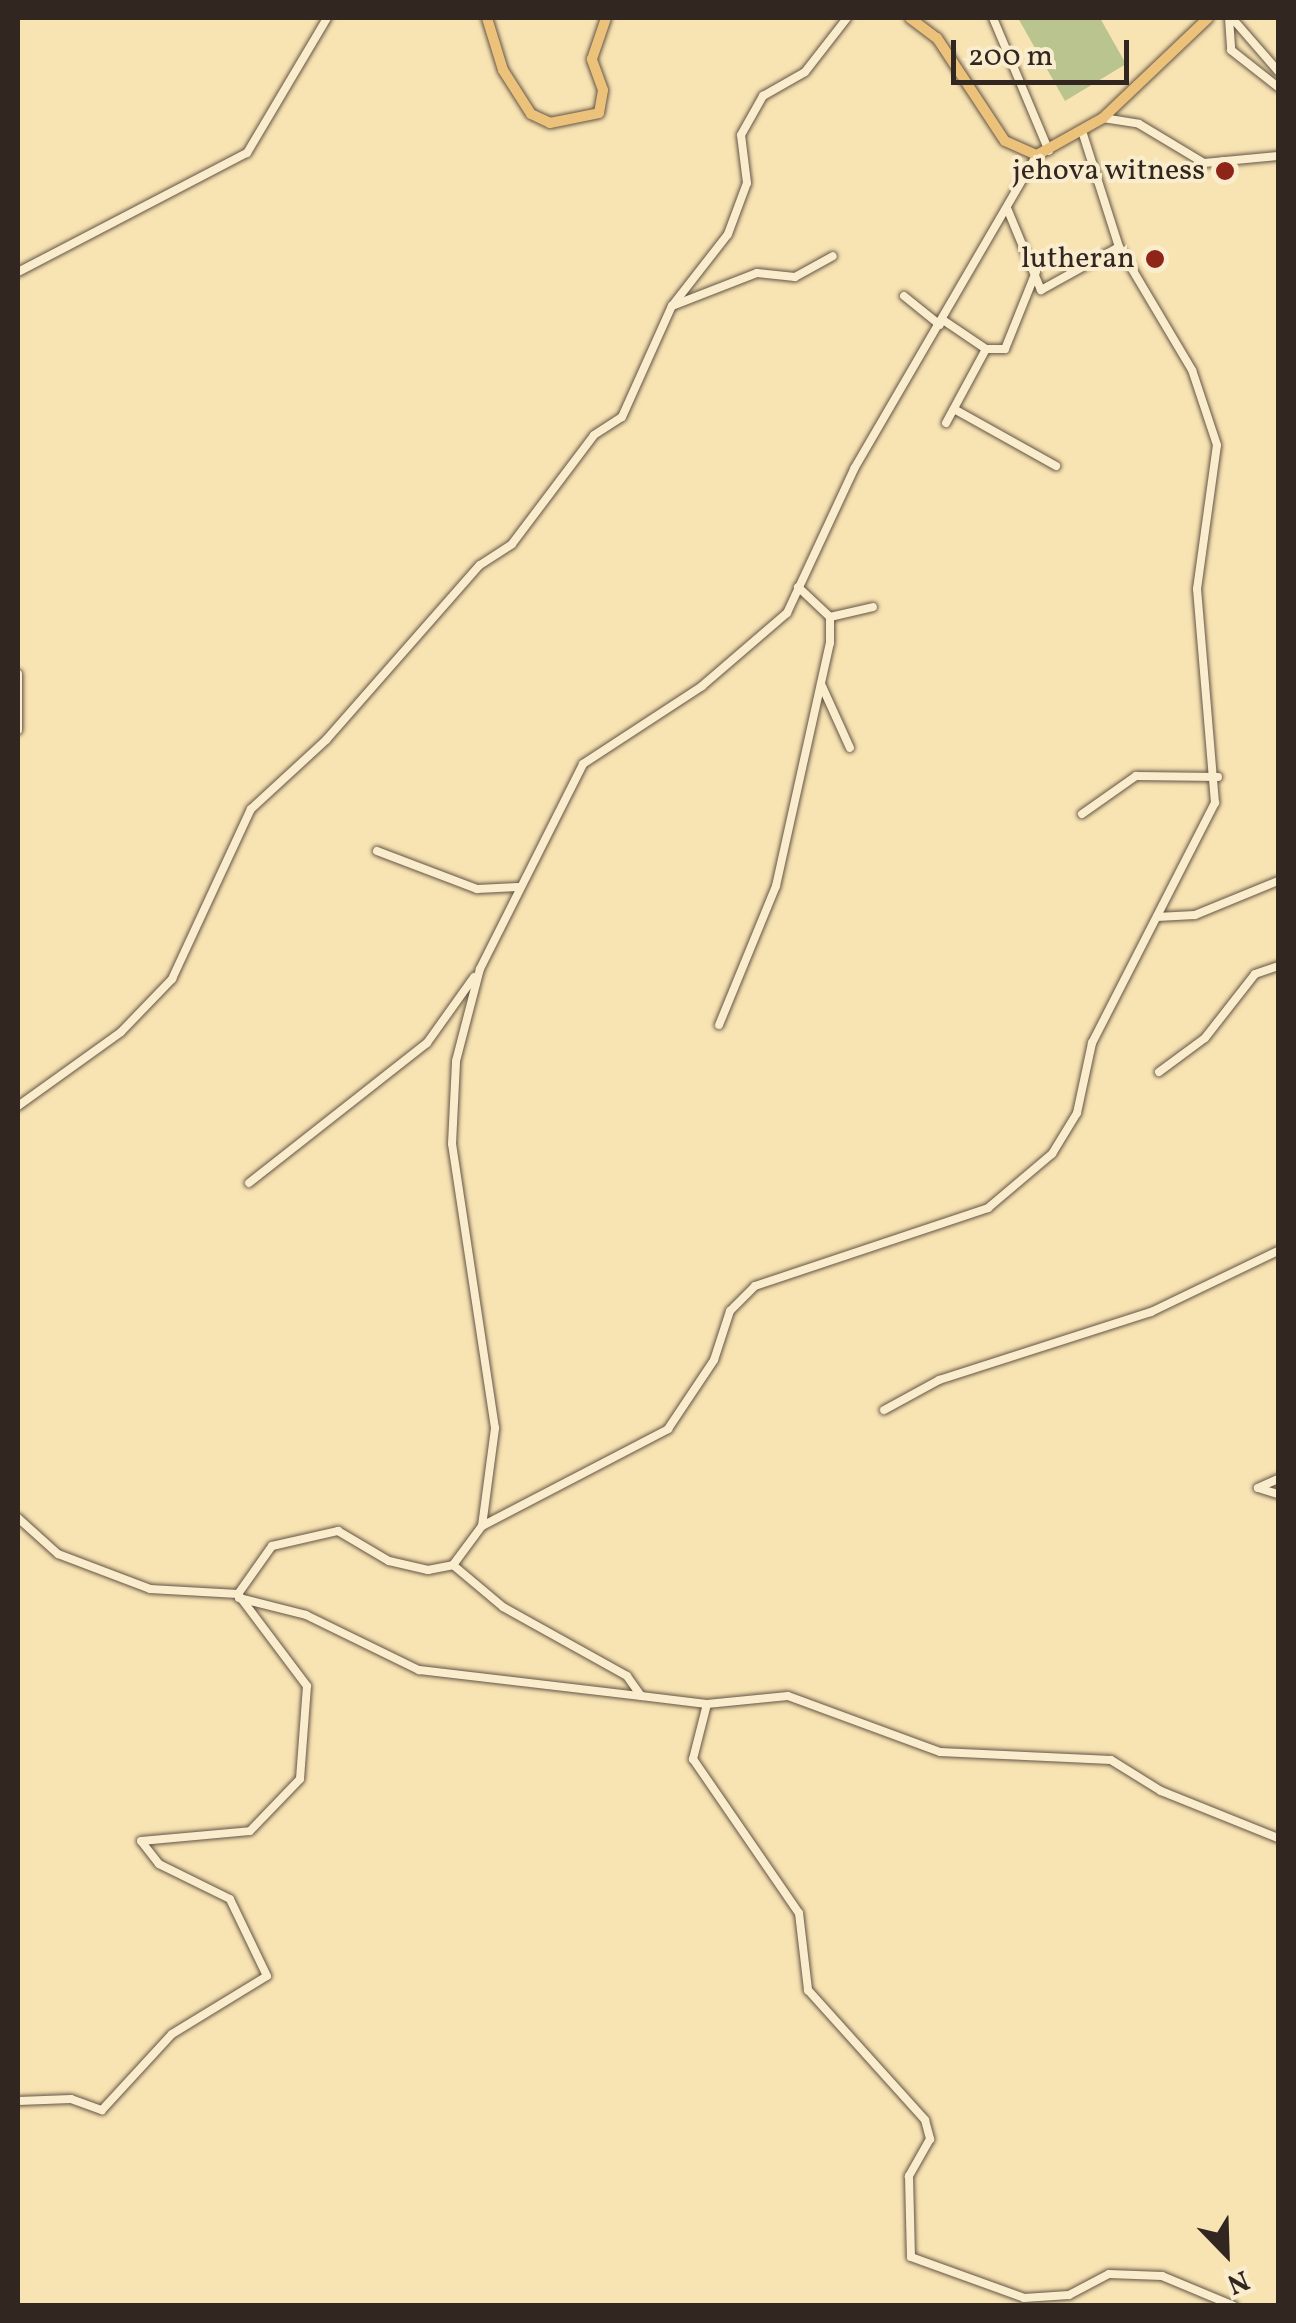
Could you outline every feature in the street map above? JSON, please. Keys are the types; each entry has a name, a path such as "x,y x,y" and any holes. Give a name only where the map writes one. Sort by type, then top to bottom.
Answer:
{"main road":[{"path":"487,18 503,70 531,114 550,123 599,113 603,90 592,58 606,18"},
{"path":"910,18 937,38 1006,141 1044,154 1083,134 1103,118 1208,18"}],"street":[{"path":"18,272 248,153 328,18"},
{"path":"18,1106 121,1032 172,979 251,809 326,740 480,565 512,544 594,434 622,416 672,306 728,234 747,183 741,135 763,96 805,72 848,18"},
{"path":"482,1526 496,1428 452,1144 456,1062 480,969 518,886 583,764 758,642 798,587 1006,208 1044,154 993,18"},
{"path":"1231,18 1278,71"},
{"path":"1231,18 1231,50 1278,87"},
{"path":"1103,118 1139,124 1204,162 1278,156"},
{"path":"453,1565 482,1526 668,1429 714,1360 730,1310 756,1286 1004,1200 1068,1136 1092,1043 1215,803 1218,777 1197,589 1218,445 1192,370 1119,247 1083,134"},
{"path":"1006,208 1048,291 1119,247"},
{"path":"672,306 757,273 795,277 833,256"},
{"path":"904,296 986,349 1005,349 1036,272"},
{"path":"946,423 986,349"},
{"path":"954,408 1056,466"},
{"path":"798,587 830,617"},
{"path":"830,617 873,607"},
{"path":"719,1025 776,886 821,684 830,617"},
{"path":"18,674 18,730"},
{"path":"821,684 850,748"},
{"path":"1082,814 1136,776 1218,777"},
{"path":"377,851 476,889 518,886"},
{"path":"1157,917 1195,915 1278,882"},
{"path":"1160,1072 1205,1038 1256,974 1278,966"},
{"path":"249,1183 428,1043 480,969"},
{"path":"884,1410 939,1380 1152,1312 1278,1251"},
{"path":"1278,1479 1258,1488 1278,1494"},
{"path":"18,1518 58,1554 150,1589 238,1596 306,1615 419,1670 707,1704 788,1696 940,1752 1112,1760 1161,1791 1278,1838"},
{"path":"238,1596 272,1546 317,1531 354,1536 406,1568 453,1565 503,1607 627,1676 640,1696"},
{"path":"18,2101 72,2099 102,2110 172,2034 268,1976 230,1899 160,1864 141,1840 250,1830 300,1779 307,1686 238,1596"},
{"path":"707,1704 693,1759 799,1913 808,1990 925,2120 930,2139 910,2176 911,2257 1024,2298 1069,2295 1109,2274 1162,2276 1234,2306"}],"green space":[{"path":"1018,18 1100,18 1126,64 1065,101"}],"place":[{"name":"jehova witness","path":"1225,171"},
{"name":"lutheran","path":"1155,259"}]}
